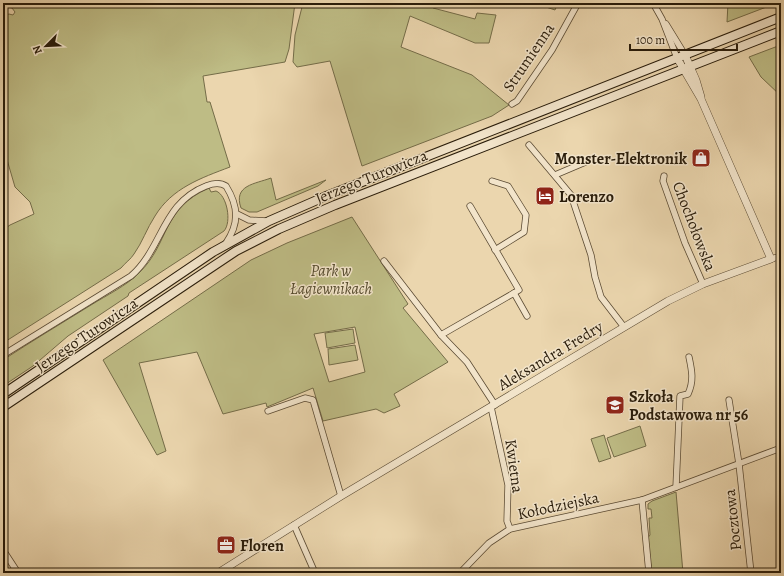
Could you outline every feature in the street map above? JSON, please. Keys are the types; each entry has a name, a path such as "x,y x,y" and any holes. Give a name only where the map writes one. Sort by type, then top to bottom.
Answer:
{"main road":[{"name":"Jerzego Turowicza","path":"3,394 224,245 268,221 324,197 781,17"},
{"name":"Jerzego Turowicza","path":"3,408 212,267 268,234 335,205 781,31"}],"street":[{"name":"Strumienna","path":"512,104 517,101 552,50 578,3"},
{"path":"653,3 691,66 701,99 771,259"},
{"path":"662,19 677,58 701,99"},
{"path":"529,145 571,195 592,255 595,277 601,297 624,327"},
{"path":"554,175 588,161"},
{"name":"Chochołowska","path":"664,176 663,181 685,244 703,284"},
{"path":"492,181 508,186 526,215 524,232 495,250"},
{"path":"3,355 131,276 148,256 171,214 182,200 195,191 210,184 222,184 228,189 237,214 232,234 224,245"},
{"path":"442,335 518,290 470,206"},
{"path":"237,214 249,220 268,221"},
{"name":"Aleksandra Fredry","path":"218,573 341,496 674,297 703,284 781,256"},
{"path":"384,261 442,335 467,362 493,406"},
{"path":"514,293 528,316"},
{"path":"676,487 680,396 688,394 692,386 693,372 689,357"},
{"path":"268,411 305,398 313,400 341,496"},
{"path":"729,400 739,464"},
{"name":"Kwietna","path":"493,406 508,485 507,520 510,529"},
{"name":"Kołodziejska","path":"460,573 489,543 510,529 642,500 781,448"},
{"name":"Pocztowa","path":"739,464 751,573"},
{"path":"642,500 649,573"},
{"path":"294,525 315,573"},
{"path":"3,550 18,573"}],"green space":[{"path":"6,3 295,3 289,49 285,62 203,76 207,102 210,102 230,167 208,175 188,185 170,198 162,206 149,225 133,256 121,268 3,343 3,230 10,225 34,214 30,202 15,187 3,146 3,16 9,14 13,15 15,12 12,8 7,7"},
{"path":"303,3 434,3 433,8 475,19 477,13 496,15 489,43 475,43 410,16 401,47 472,75 509,105 492,116 362,166 330,61 297,67 293,62 295,35"},
{"path":"544,3 558,3 555,10 543,6"},
{"path":"728,3 777,3 727,22"},
{"path":"778,46 781,48 781,96 761,77 749,57"},
{"path":"271,178 276,200 326,180 318,186 257,212 249,212 241,208 239,200 240,194 243,190 252,184"},
{"path":"209,188 211,192 216,191 220,193 225,203 228,222 224,231 129,293 128,296 68,336 33,366 3,386 3,360 134,278 149,262 174,216 182,206 193,196"},
{"name":"Park w Łagiewnikach","path":"352,217 408,304 403,308 448,362 394,394 400,406 384,413 376,409 323,421 313,388 267,407 266,403 223,414 197,352 139,363 166,451 157,455 103,360 251,260 287,243","holes":["355,327 365,372 329,382 314,334"]},
{"path":"353,329 355,343 327,348 325,333"},
{"path":"355,345 358,360 329,365 328,349"},
{"path":"640,426 646,446 614,457 607,438"},
{"path":"604,435 611,458 599,462 591,439"},
{"path":"676,492 683,573 652,573 647,539 650,535 649,518 652,518 651,509 648,509 648,504"}],"place":[{"name":"Monster-Elektronik","path":"701,158"},
{"name":"Lorenzo","path":"545,196"},
{"name":"Szkoła Podstawowa nr 56","path":"615,405"},
{"name":"Floren","path":"226,545"}]}
